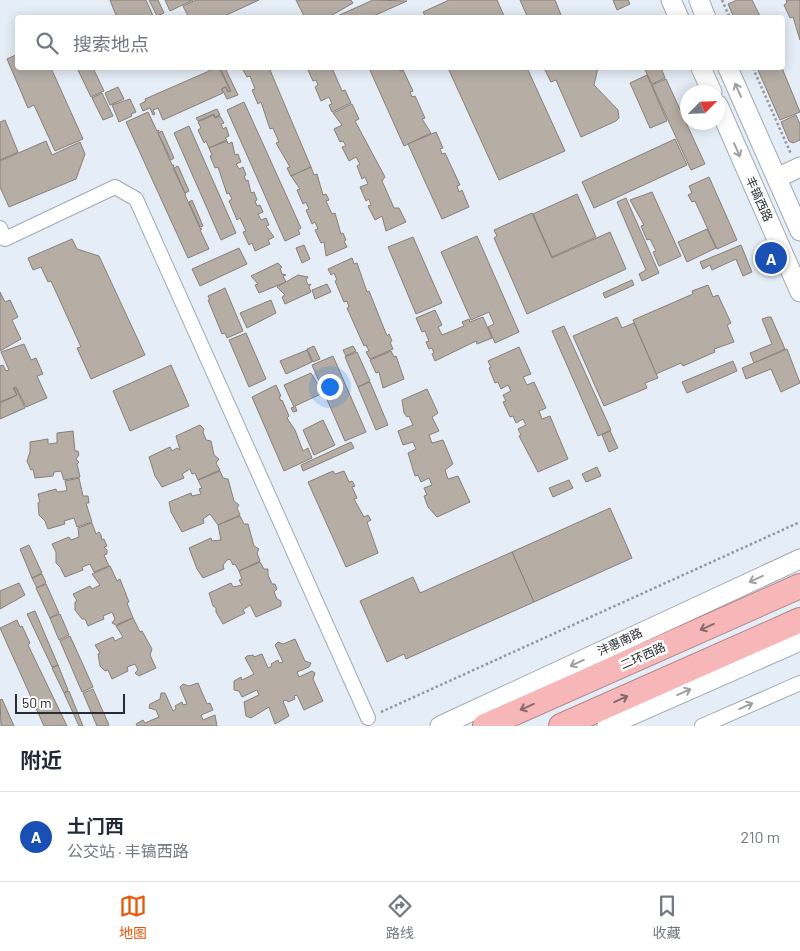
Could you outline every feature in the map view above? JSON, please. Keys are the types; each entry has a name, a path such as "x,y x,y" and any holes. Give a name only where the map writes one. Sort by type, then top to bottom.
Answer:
{"highway":[{"name":"二环西路","path":"485,726 800,586"},
{"path":"561,726 800,620"}],"main road":[{"path":"671,0 678,15"},
{"path":"699,0 705,15"},
{"path":"702,70 709,85"},
{"name":"丰镐西路","path":"729,70 800,231"},
{"name":"丰镐西路","path":"725,121 800,292"},
{"path":"777,178 799,168"},
{"name":"沣惠南路","path":"440,726 800,559"},
{"path":"607,726 800,640"}],"street":[{"path":"0,228 5,240 115,187 136,199 368,718"},
{"path":"702,726 800,682"}],"path":[{"path":"722,0 729,15"},
{"path":"754,70 799,168"},
{"path":"368,718 800,522"}],"building":[{"path":"110,0 146,0 153,15 116,15"},
{"path":"149,0 158,0 164,13 156,15"},
{"path":"165,0 193,0 170,11"},
{"path":"196,0 259,0 226,15 188,15 183,6"},
{"path":"296,0 351,0 353,3 332,15 304,15"},
{"path":"373,0 407,1 376,15 340,15"},
{"path":"449,0 497,0 504,15 424,15 423,12"},
{"path":"520,0 555,0 561,15 527,15"},
{"path":"613,0 628,0 630,4 617,10"},
{"path":"737,0 752,0 760,15 733,15 728,4"},
{"path":"786,0 800,0 800,40 793,17 790,18 784,5 787,3"},
{"path":"15,55 15,70 52,70 83,139 55,151 34,105 28,108 7,59"},
{"path":"78,70 94,70 104,91 91,97"},
{"path":"211,70 220,70 230,90 228,91 226,87 221,89 223,93 163,120 158,108 153,110 155,114 153,115 150,108 143,111 140,104 146,101 145,99"},
{"path":"221,70 226,70 238,95 227,99 222,89 225,87 228,92 231,91"},
{"path":"243,70 270,70 311,167 291,176 287,168 290,167 276,143 279,142 273,128 270,129 261,102 258,104 252,90 255,89 250,76 247,77"},
{"path":"308,70 333,70 342,91 345,90 351,103 332,112 329,105 332,104 329,97 321,101 315,87 318,85 316,80 313,81"},
{"path":"370,70 403,70 413,91 410,92 412,97 415,96 425,118 422,119 431,133 404,146"},
{"path":"449,70 528,70 565,151 499,180"},
{"path":"545,70 598,70 594,85 618,110 619,118 581,137 556,80 551,82"},
{"path":"645,70 662,70 665,78 652,84"},
{"path":"758,70 783,70 800,112 780,120"},
{"path":"647,75 667,121 650,128 630,83"},
{"path":"666,79 680,110 680,130 689,130 705,164 691,170 652,85"},
{"path":"118,87 124,99 110,105 105,93"},
{"path":"102,93 113,116 103,120 92,98"},
{"path":"130,99 136,112 119,122 112,105"},
{"path":"244,102 301,228 298,230 300,234 285,241 227,110"},
{"path":"352,104 359,119 355,121 385,177 382,181 394,208 399,208 406,222 386,231 382,216 375,220 368,206 371,205 369,199 366,201 360,187 368,184 365,177 362,179 357,166 360,164 356,157 349,161 342,147 346,146 343,141 340,142 334,129 342,125 333,113"},
{"path":"217,109 220,115 215,117 214,114 198,121 196,118"},
{"path":"148,112 157,131 159,130 158,133 186,192 185,195 202,229 200,230 209,249 188,258 126,122"},
{"path":"213,115 215,118 220,116 224,123 221,124 223,129 226,127 229,136 225,138 227,140 209,148 206,141 204,143 198,130 201,128 198,122"},
{"path":"796,115 800,124 800,140 793,143 789,141 781,122"},
{"path":"5,120 18,152 0,160 0,122"},
{"path":"189,126 236,233 221,240 174,133"},
{"path":"162,131 174,158 171,160 158,133"},
{"path":"436,132 443,148 440,149 442,154 445,153 460,185 457,186 459,192 462,190 469,207 442,219 408,144"},
{"path":"675,139 687,165 594,208 582,182"},
{"path":"46,141 52,155 80,142 85,154 76,179 9,207 0,187 0,161"},
{"path":"227,141 228,144 232,142 235,155 238,154 241,162 236,164 239,169 243,167 246,175 244,176 246,181 248,180 251,193 254,192 257,206 260,205 263,212 258,214 261,220 266,218 269,225 266,226 274,237 268,240 270,244 255,251 252,243 249,245 243,232 246,231 240,218 237,220 229,201 232,199 229,193 227,194 218,167 215,168 210,156 212,155 209,148"},
{"path":"178,166 189,191 185,193 174,168"},
{"path":"311,167 314,175 317,174 323,195 326,194 329,200 326,201 332,214 335,213 341,234 343,233 346,240 344,241 347,247 326,256 324,242 321,243 315,230 318,229 315,222 312,224 306,210 309,209 306,202 303,204 297,190 300,189 291,176"},
{"path":"709,177 737,240 717,249 695,201 692,202 688,195 692,193 689,186"},
{"path":"652,192 681,256 659,266 653,252 656,251 650,239 647,240 641,226 644,225 630,200"},
{"path":"577,194 596,237 552,257 533,214"},
{"path":"626,198 659,273 642,281 639,274 646,270 617,202"},
{"path":"192,200 203,226 200,227 189,202"},
{"path":"532,213 552,258 610,232 626,269 527,314 494,238 497,236 494,230"},
{"path":"707,229 716,248 687,262 678,242"},
{"path":"477,236 519,332 495,343 488,327 494,324 489,312 471,320 441,252"},
{"path":"413,237 442,303 416,314 388,247"},
{"path":"72,239 77,249 99,256 145,355 91,379 77,348 81,347 51,281 48,282 41,267 33,270 28,258"},
{"path":"304,245 310,259 302,263 296,248"},
{"path":"741,245 752,272 743,276 736,259 712,270 710,265 703,269 700,262"},
{"path":"239,248 247,264 200,286 192,269"},
{"path":"352,258 354,264 357,263 367,292 369,291 387,336 389,334 392,341 390,342 393,349 370,359 366,352 369,351 366,345 364,346 347,308 349,307 347,301 344,302 335,281 337,280 334,273 331,275 328,269"},
{"path":"278,263 282,267 280,268 282,274 286,275 283,276 286,282 259,293 255,285 258,284 251,276"},
{"path":"298,275 308,277 306,280 308,285 311,284 309,287 311,292 285,304 282,297 285,295 277,287"},
{"path":"632,280 634,285 605,298 603,293"},
{"path":"327,284 331,292 315,299 312,290"},
{"path":"708,285 713,297 718,295 731,323 727,325 734,342 714,349 715,352 683,366 681,363 656,374 633,320 693,294 692,291"},
{"path":"225,288 243,331 227,338 225,333 222,334 208,300 210,300 208,296"},
{"path":"0,292 5,302 10,300 18,317 12,320 21,339 0,351"},
{"path":"271,300 276,313 247,328 240,313"},
{"path":"435,310 442,325 438,327 442,335 464,326 462,322 469,319 470,322 483,317 492,338 477,344 476,341 435,361 432,348 429,349 426,342 429,341 425,331 422,332 416,318"},
{"path":"617,317 622,328 634,323 658,378 645,383 647,388 604,406 573,336"},
{"path":"771,317 785,349 754,363 750,353 772,344 762,319"},
{"path":"564,326 611,430 598,436 552,331"},
{"path":"246,333 266,379 249,387 229,340"},
{"path":"24,344 31,360 36,358 43,374 37,376 47,398 26,407 16,387 13,388 17,395 0,402 0,366 3,365 6,371 9,370 1,352"},
{"path":"314,346 320,359 313,362 307,349"},
{"path":"353,346 356,351 346,356 343,350"},
{"path":"519,347 531,374 523,377 527,385 534,382 546,408 539,411 542,419 550,416 568,459 538,472 519,436 521,435 518,429 526,425 523,419 516,423 513,416 510,417 503,402 506,401 503,395 511,391 508,385 501,389 498,382 495,383 489,368 491,367 488,361"},
{"path":"787,349 800,383 781,392 771,369 746,379 742,368"},
{"path":"307,350 312,362 286,374 280,361"},
{"path":"391,351 394,357 396,356 404,379 383,388 379,372 376,373 370,360"},
{"path":"357,352 370,381 358,387 345,357"},
{"path":"333,356 366,432 345,441 312,365"},
{"path":"733,361 737,371 687,393 682,382"},
{"path":"171,365 189,406 130,431 113,391"},
{"path":"311,373 323,393 295,406 297,411 293,412 291,408 294,407 284,385"},
{"path":"370,382 388,425 376,430 358,387"},
{"path":"276,385 281,396 279,397 289,416 287,418 295,430 303,451 308,448 312,458 284,471 252,397"},
{"path":"14,388 16,388 25,408 0,419 0,403 17,395"},
{"path":"427,389 438,413 432,417 439,431 429,435 432,443 443,440 453,464 445,470 448,479 458,476 470,502 437,517 428,507 424,496 427,495 424,488 432,485 429,478 421,482 418,475 415,476 408,453 416,449 413,442 403,445 398,431 413,425 409,416 407,417 404,413 402,400"},
{"path":"323,420 335,445 314,455 303,430"},
{"path":"200,425 204,429 203,432 206,440 211,441 214,455 219,459 216,463 220,470 198,480 195,473 192,474 190,469 182,474 184,478 162,487 155,476 149,457 170,447 172,451 177,448 180,450 176,436"},
{"path":"73,431 75,451 78,451 79,455 76,459 79,462 77,464 80,477 64,480 61,471 54,472 53,476 35,478 33,469 31,470 27,461 30,452 30,442 48,439 48,444 57,443 57,433"},
{"path":"610,431 618,448 609,452 602,435"},
{"path":"351,442 354,448 303,471 301,465"},
{"path":"597,467 601,476 586,482 582,474"},
{"path":"220,471 223,478 228,479 234,501 239,505 237,508 240,515 218,525 210,514 203,519 204,523 182,532 171,512 169,502 191,493 192,496 201,494 199,489 202,488 198,480"},
{"path":"333,471 335,474 344,471 349,482 352,481 355,486 352,487 357,498 354,499 364,517 368,515 371,520 367,522 378,553 346,567 308,482"},
{"path":"79,478 83,496 88,496 89,503 86,503 92,522 77,527 74,518 64,521 65,524 48,529 45,521 39,515 38,503 40,502 38,494 56,489 57,492 65,491 67,490 65,481"},
{"path":"569,480 573,488 553,497 549,488"},
{"path":"610,508 632,558 534,602 512,552"},
{"path":"240,516 244,524 248,524 254,546 259,549 257,553 260,561 239,571 230,559 223,565 224,569 203,578 197,569 189,548 211,538 212,541 221,540 218,525"},
{"path":"92,523 96,534 99,532 107,546 104,547 107,550 107,554 104,555 109,566 94,572 90,564 82,567 83,570 65,577 56,563 56,552 52,544 69,537 71,540 79,537 78,528"},
{"path":"29,545 42,573 32,578 20,549"},
{"path":"512,552 534,602 406,659 404,654 387,662 360,601 413,577 420,593"},
{"path":"260,562 264,569 268,569 268,575 272,584 275,584 277,589 274,592 277,599 281,601 281,606 256,617 250,605 243,610 245,613 223,624 216,612 216,608 213,606 209,593 231,583 233,587 242,585 239,580 242,579 239,571"},
{"path":"110,566 117,581 120,579 133,618 116,625 112,623 115,619 112,612 103,616 104,619 88,626 85,619 82,619 75,610 75,602 77,601 73,594 90,586 92,589 100,585 92,574"},
{"path":"42,574 46,583 37,588 32,578"},
{"path":"19,583 25,595 0,609 0,591"},
{"path":"46,584 59,613 50,618 36,588"},
{"path":"35,611 58,665 52,667 27,614"},
{"path":"60,614 69,635 59,640 50,618"},
{"path":"133,618 152,649 150,655 156,668 139,676 135,673 138,670 135,664 127,667 128,671 112,679 108,670 105,671 100,666 98,654 100,653 95,645 113,637 115,641 123,637 116,626"},
{"path":"17,620 20,627 22,626 30,643 28,645 67,726 44,726 0,628"},
{"path":"70,636 93,687 82,692 60,641"},
{"path":"295,639 305,661 311,663 309,667 297,672 299,677 312,671 315,673 313,679 323,701 304,710 297,695 294,696 295,699 288,702 287,700 283,701 289,716 275,724 269,707 251,718 246,716 244,702 259,695 257,690 242,697 239,691 234,690 234,681 241,677 242,680 254,674 245,658 262,654 268,668 278,660 279,663 283,662 275,645 278,642 283,644"},
{"path":"58,665 68,690 64,693 52,668"},
{"path":"198,683 207,704 210,703 213,710 201,715 203,720 215,715 217,726 137,726 136,724 143,720 145,723 159,717 156,710 149,708 150,704 160,699 161,693 165,693 173,711 176,709 175,706 182,702 183,705 187,704 180,687 183,684 189,686"},
{"path":"93,689 109,725 107,726 97,726 83,693"},
{"path":"69,691 83,726 79,726 64,693"},
{"path":"2,699 14,726 1,726 0,700"}],"place":[{"name":"土门西","path":"771,258"}]}
